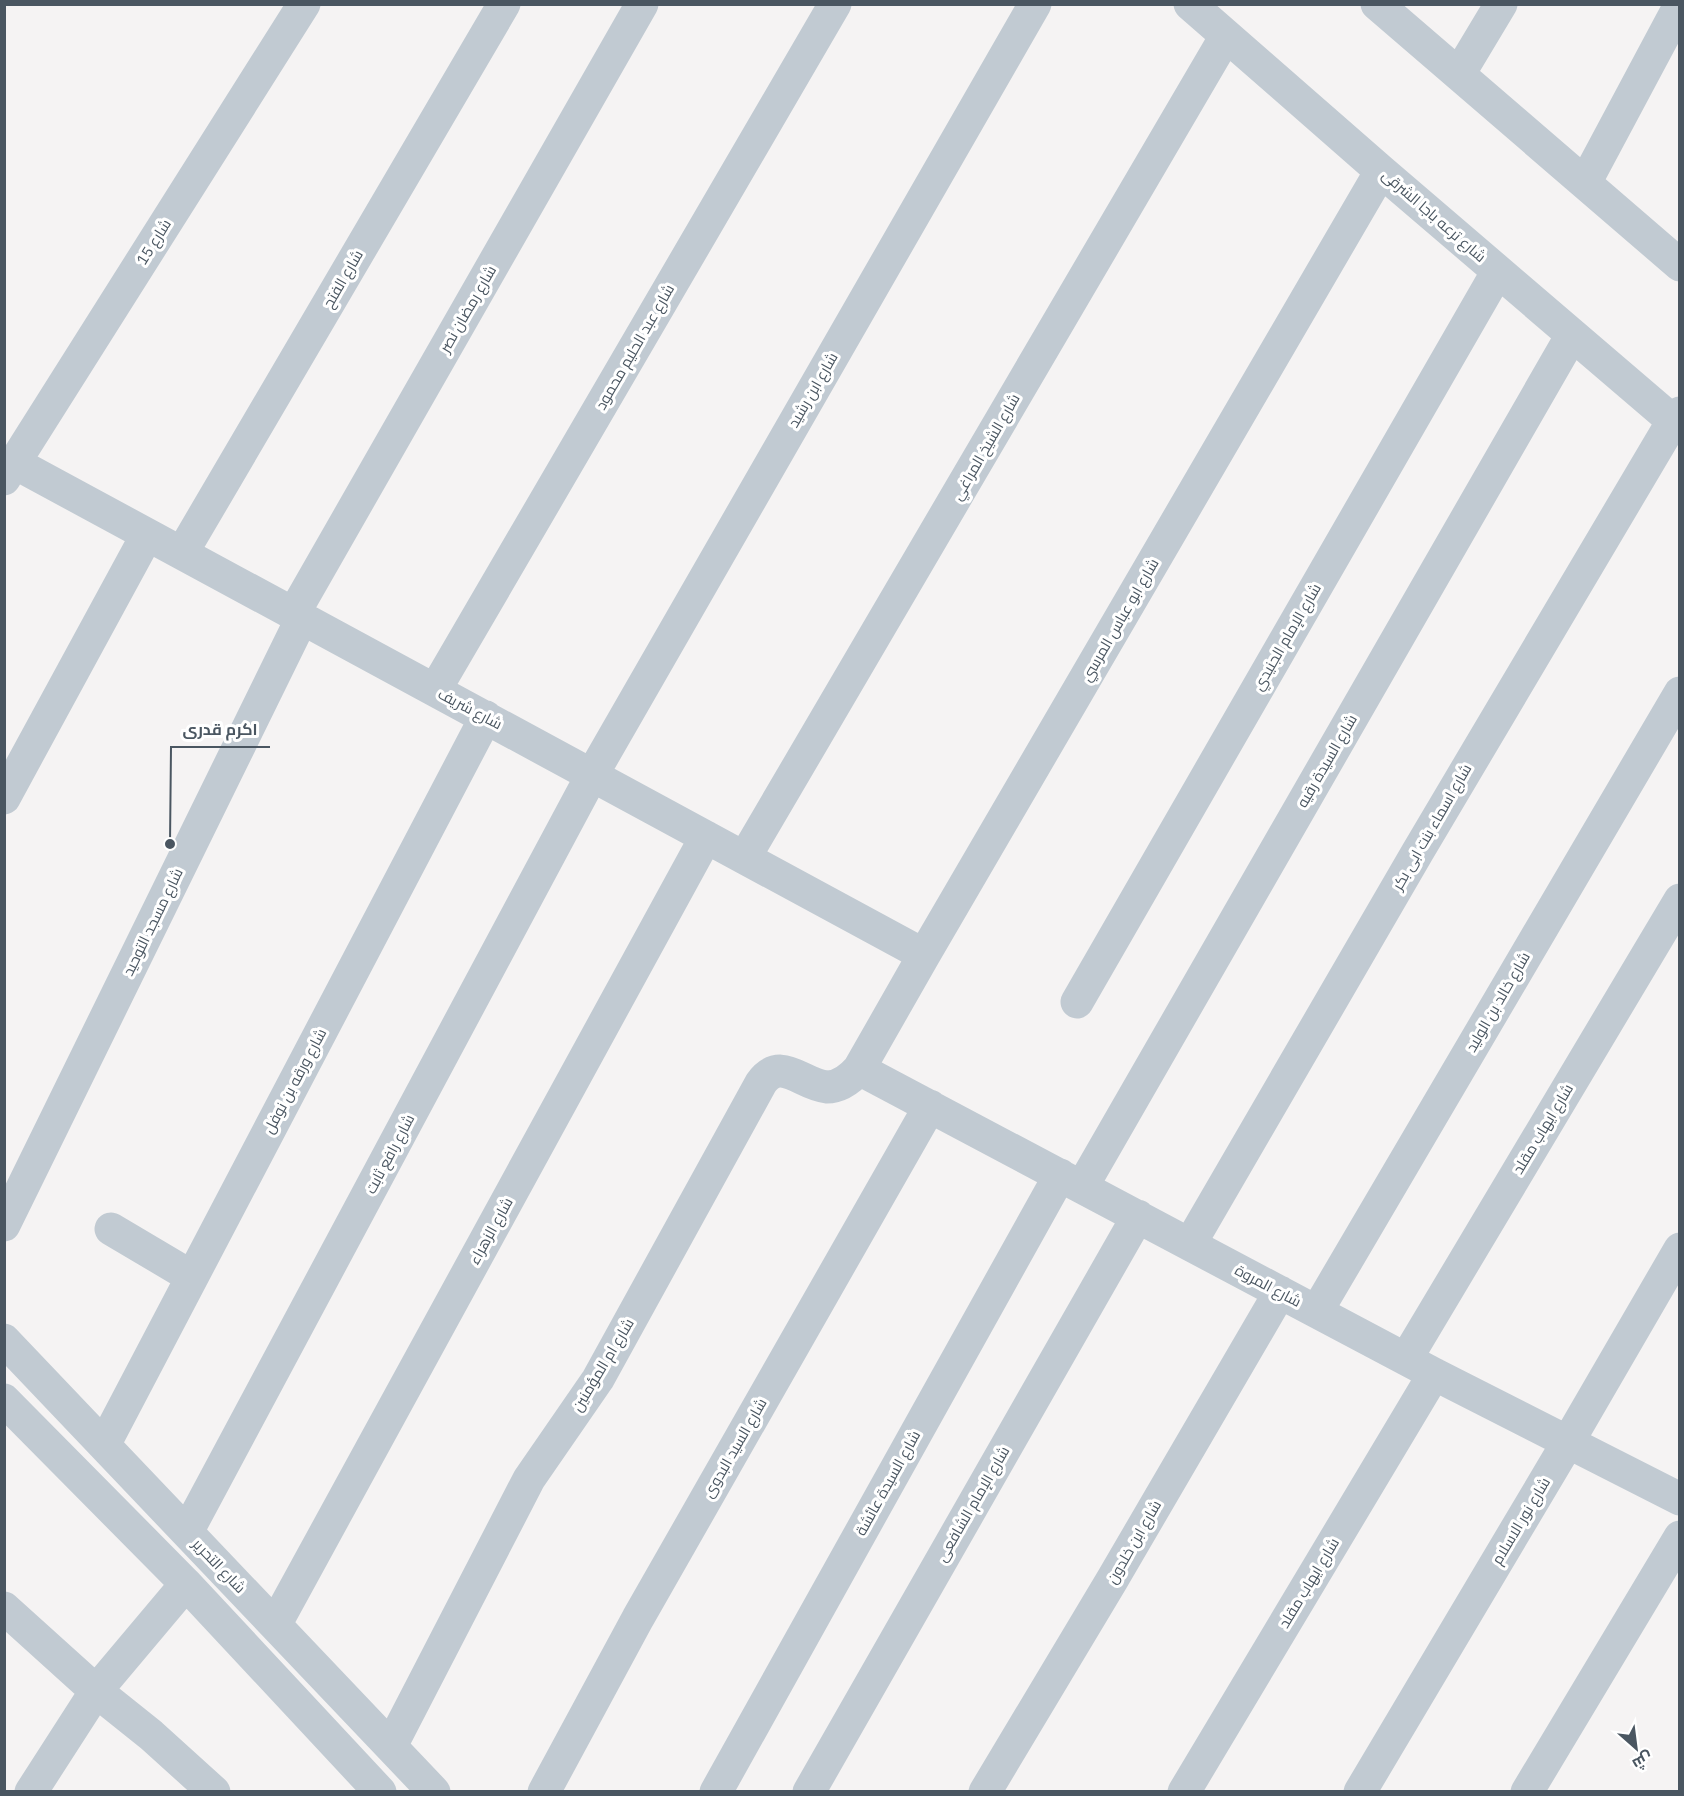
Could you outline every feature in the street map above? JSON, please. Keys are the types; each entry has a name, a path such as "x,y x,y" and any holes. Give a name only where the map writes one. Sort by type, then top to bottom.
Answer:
{"street":[{"name":"شارع 15","path":"10,471 304,4"},
{"name":"شارع الفتح","path":"182,553 504,4"},
{"name":"شارع رمضان نصر","path":"298,616 642,4"},
{"name":"شارع عبد الحليم محمود","path":"435,690 835,4"},
{"name":"شارع ابن رشيد","path":"592,775 1035,4"},
{"name":"شارع ترعه باجا الشرقى","path":"1190,4 1572,335 1677,420"},
{"path":"1377,4 1680,265"},
{"path":"1459,74 1501,4"},
{"path":"1585,183 1680,5"},
{"name":"شارع الشيخ المراغي","path":"745,857 1227,36"},
{"name":"شارع ابو عباس المرسي","path":"860,1069 924,954 1381,171"},
{"name":"شارع الإمام الجنيدي","path":"1077,1002 1498,271"},
{"name":"شارع السيدة رقيه","path":"1071,1181 1572,335"},
{"name":"شارع اسماء بنت ابى بكر","path":"1190,1244 1417,853 1677,420"},
{"name":"شارع شريف","path":"10,471 182,553 924,954"},
{"path":"4,798 147,535"},
{"name":"شارع مسجد التوحيد","path":"4,1225 298,616"},
{"name":"شارع خالد بن الوليد","path":"1317,1311 1680,693"},
{"name":"شارع ورقه بن نوفل","path":"104,1445 486,717"},
{"name":"شارع رافع ثابت","path":"187,1532 592,775"},
{"name":"شارع الزهراء","path":"275,1625 706,837"},
{"name":"شارع ايهاب مقلد","path":"1184,1791 1680,900"},
{"name":"شارع المروة","path":"860,1069 1420,1366 1680,1499"},
{"name":"شارع ام المؤمنين","path":"391,1746 529,1479 598,1379 761,1083 768,1074 777,1071 787,1072 825,1087 839,1085 850,1079 860,1069"},
{"name":"شارع السيد البدوى","path":"544,1791 638,1618 930,1106"},
{"name":"شارع السيدة عائشة","path":"716,1791 1071,1181"},
{"name":"شارع الإمام الشافعى","path":"808,1791 1138,1216"},
{"path":"111,1229 192,1277"},
{"name":"شارع نور الاسلام","path":"1360,1791 1680,1249"},
{"name":"شارع ابن خلدون","path":"985,1791 1112,1580 1280,1292"},
{"name":"شارع التحرير","path":"4,1340 434,1791"},
{"path":"4,1400 186,1584 380,1791"},
{"path":"1527,1791 1680,1537"},
{"path":"31,1791 96,1691 186,1584"},
{"path":"4,1608 96,1691 151,1735 214,1791"}],"place":[{"name":"اكرم قدرى","path":"170,844"}]}
